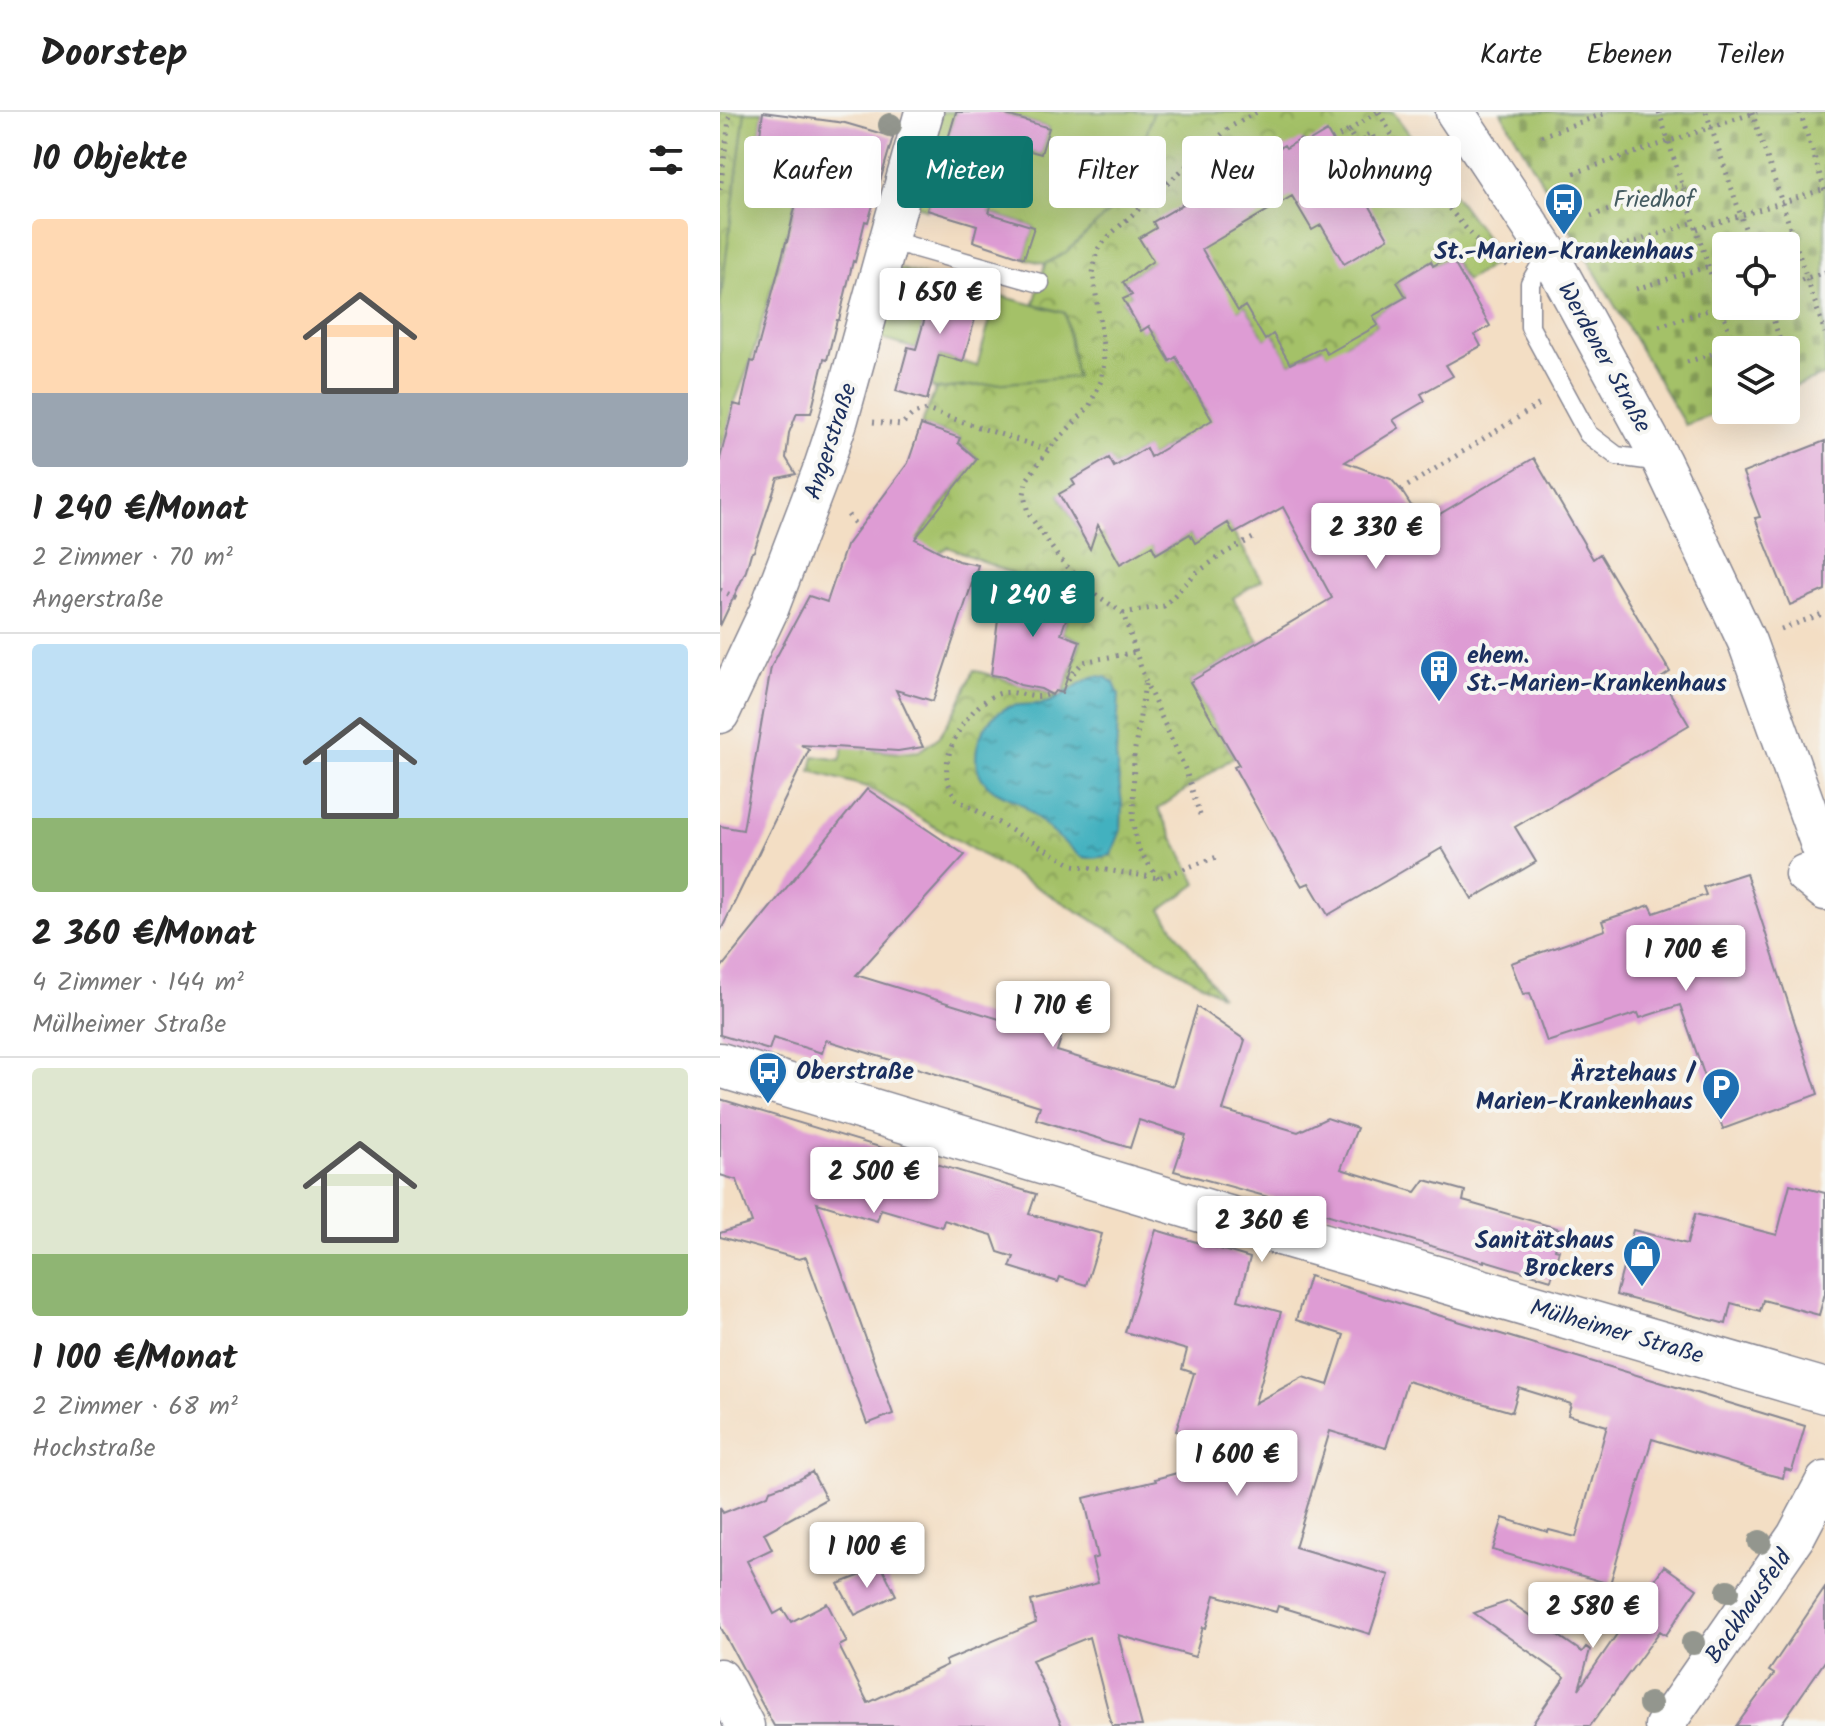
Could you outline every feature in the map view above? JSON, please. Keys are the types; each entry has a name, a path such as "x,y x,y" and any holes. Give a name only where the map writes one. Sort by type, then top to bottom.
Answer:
{"street":[{"name":"Angerstraße","path":"720,714 768,612 839,419 924,112"},
{"name":"Werdener Straße","path":"1455,112 1539,268 1662,462 1747,642 1768,738 1818,875"},
{"name":"Mülheimer Straße","path":"720,1065 1233,1220 1825,1391"},
{"name":"Backhausfeld","path":"1664,1726 1796,1536 1825,1481"},
{"path":"720,1678 745,1726"}],"lane":[{"path":"888,240 1040,283"},
{"name":"Werdener Straße","path":"1539,268 1530,327 1588,434 1617,456 1662,462"}],"path":[{"path":"720,190 730,112"},
{"path":"1200,815 1186,771 1146,683 1123,613 1092,592 1059,558 1028,513 1024,495 1026,481 1048,450 1089,407 1101,381 1103,346 1093,273 1097,250 1230,127 1257,112"},
{"path":"1340,136 1378,112 1392,136"},
{"path":"1541,136 1609,112"},
{"path":"1659,112 1712,274"},
{"path":"1706,112 1746,232"},
{"path":"1574,173 1754,112 1825,333"},
{"path":"1613,249 1825,189 1800,112"},
{"path":"1349,131 1352,136"},
{"path":"1591,216 1683,185"},
{"path":"1449,208 1476,240 1539,268"},
{"path":"1636,289 1709,266"},
{"path":"1800,280 1825,272"},
{"path":"1659,326 1712,308"},
{"path":"1687,362 1712,355"},
{"path":"1401,490 1564,388"},
{"path":"839,419 901,425 913,414 927,410 1048,450"},
{"path":"848,515 859,529"},
{"path":"1123,613 1164,606 1196,573 1255,537"},
{"path":"1747,642 1825,613"},
{"path":"1068,679 1083,662 1136,652"},
{"path":"1146,683 1134,755 1133,821 1137,847 1158,878"},
{"path":"1047,695 1038,698 1013,692 998,694 979,705 962,724 948,766 947,780 956,799 1073,865 1158,878 1217,857"}],"green space":[{"path":"720,112 745,112 720,305"},
{"path":"745,112 763,112 760,136 744,136 744,208 794,208 751,361 734,404 720,462 720,305"},
{"path":"942,112 956,112 949,136 936,136"},
{"path":"1153,112 1393,112 1411,136 1299,136 1299,208 1461,208 1461,204 1502,259 1466,281 1450,256 1433,266 1430,262 1397,282 1406,297 1373,316 1378,325 1346,343 1332,363 1322,347 1290,364 1274,335 1265,340 1245,306 1238,311 1153,261 1123,282 1132,295 1123,300 1141,330 1149,326 1169,360 1176,357 1217,429 1182,438 1150,457 1145,449 1114,467 1108,459 1072,480 1075,485 1059,495 1087,543 1103,534 1152,546 1156,554 1190,534 1195,542 1228,523 1262,580 1233,598 1259,641 1190,682 1234,757 1158,809 1197,884 1161,910 1221,996 867,787 811,771 814,756 840,760 848,733 874,750 899,753 919,751 939,737 957,708 974,670 1062,697 1081,641 1062,633 1073,602 948,547 934,555 916,541 977,458 958,443 960,438 921,425 936,389 1076,376 1065,313 1034,304 1045,264 1065,253 1113,208 1166,208 1166,136 1146,136"},
{"path":"1153,112 1146,136 1049,136 1049,208 1113,208 1065,253 1045,264 1024,258 1034,227 989,213 990,208 1033,208 1033,152 1041,154 1049,128 1004,114"},
{"name":"Friedhof","path":"1501,112 1825,112 1825,375 1800,384 1800,336 1712,336 1712,415 1685,425"},
{"path":"897,268 936,279 916,349 878,338"},
{"path":"997,295 1065,313 1076,377 931,387 939,355 977,366"}],"water":[{"path":"1096,676 1114,683 1119,695 1116,757 1122,804 1121,830 1111,855 1091,858 1080,856 1025,807 988,786 976,760 985,727 1002,711 1017,705 1049,702"}],"building":[{"path":"763,112 845,123 893,137 881,178 881,136 760,136"},
{"path":"956,112 997,112 1049,128 1041,154 1033,152 1033,136 949,136"},
{"name":"ehem. St.-Marien-Krankenhaus","path":"1299,140 1299,208 1292,196 1283,201 1283,146 1286,148"},
{"name":"ehem. St.-Marien-Krankenhaus","path":"1182,205 1182,208 1272,208 1202,249 1238,311 1245,306 1265,340 1273,334 1290,364 1323,347 1327,354 1378,325 1373,316 1406,297 1397,282 1431,261 1433,266 1450,256 1490,326 1475,335 1481,346 1446,365 1453,376 1421,394 1425,401 1393,420 1399,428 1345,462 1391,479 1423,524 1534,458 1593,559 1600,554 1670,672 1661,678 1689,725 1515,827 1536,862 1472,899 1442,848 1328,915 1309,883 1302,886 1282,853 1234,767 1239,765 1190,682 1332,598 1283,507 1234,534 1228,523 1195,543 1190,534 1156,554 1152,546 1120,564 1098,525 1090,549 1059,494 1075,485 1072,480 1109,458 1114,467 1146,448 1150,457 1212,420 1176,357 1170,361 1149,326 1141,331 1123,299 1132,295 1123,282 1153,261 1139,238 1156,228 1153,222"},
{"path":"795,208 872,208 853,261 811,413 797,413 789,433 786,458 796,474 778,478 754,551 720,626 720,458 734,404 741,406 751,361 754,362"},
{"path":"990,208 989,213 1034,227 1024,258 973,241 977,225 927,210"},
{"name":"ehem. St.-Marien-Krankenhaus","path":"1299,208 1371,208 1388,238 1344,264 1321,225 1312,230"},
{"path":"936,279 977,290 980,301 963,362 939,355 927,400 896,391 908,347 916,349"},
{"path":"921,425 960,438 958,443 977,459 915,539 958,561 978,565 933,701 896,690 923,747 898,751 801,745 809,750 720,932 720,826 743,830 771,667 809,596 827,602 846,546 908,463"},
{"path":"1825,441 1825,590 1790,605 1755,518 1760,517 1743,473"},
{"path":"1003,580 1072,602 1061,634 1080,641 1062,693 1055,691 1052,695 991,675"},
{"path":"867,789 965,855 856,975 1061,1038 1057,1051 1173,1086 1197,1007 1245,1040 1223,1110 1298,1132 1327,1118 1357,1128 1341,1169 1416,1192 1425,1180 1465,1191 1463,1201 1560,1229 1555,1249 1559,1250 1551,1280 1174,1171 1186,1135 1139,1120 1130,1148 1036,1119 1040,1106 826,1040 822,1053 773,1038 769,1050 720,1035 720,969"},
{"path":"1746,873 1818,1094 1723,1129 1680,1005 1640,1018 1638,1013 1547,1042 1530,993 1523,994 1511,963 1605,930 1602,921 1650,905 1654,913 1706,895 1703,887"},
{"path":"720,1099 1036,1194 1029,1214 1102,1234 1086,1285 1060,1277 1058,1282 1010,1267 1014,1257 998,1252 992,1235 944,1220 942,1227 881,1209 877,1221 817,1203 893,1414 867,1424 806,1257 799,1259 720,1237 720,1233 752,1223 737,1180 720,1175"},
{"path":"1790,1184 1825,1193 1825,1293 1819,1315 1763,1300 1760,1311 1731,1303 1726,1324 1616,1295 1633,1230 1687,1244 1695,1214 1777,1235"},
{"path":"1156,1230 1250,1258 1238,1300 1281,1312 1255,1403 1303,1377 1328,1385 1344,1335 1296,1320 1309,1276 1805,1426 1792,1471 1785,1469 1783,1478 1652,1439 1610,1584 1493,1550 1503,1518 1576,1537 1607,1426 1568,1415 1571,1404 1519,1388 1512,1412 1407,1381 1386,1448 1330,1431 1295,1547 1389,1575 1370,1634 1278,1606 1276,1612 1215,1595 1195,1657 1118,1635 1142,1726 1112,1726 1089,1637 1032,1660 1062,1726 774,1726 720,1626 720,1507 723,1513 768,1495 770,1490 812,1472 826,1499 764,1533 772,1549 747,1561 774,1614 783,1609 791,1622 827,1603 847,1642 839,1646 868,1703 947,1665 945,1661 1036,1623 1031,1601 1098,1583 1092,1559 1098,1557 1084,1498 1251,1453 1176,1431 1194,1373 1182,1369 1187,1350 1125,1332"},
{"path":"1664,1566 1697,1589 1666,1635 1660,1631 1590,1726 1531,1726 1565,1677 1474,1613 1509,1601 1582,1652 1586,1647 1590,1650 1579,1689"},
{"path":"882,1567 896,1595 855,1615 838,1584"},
{"path":"1825,1588 1825,1661 1780,1726 1736,1726 1774,1674 1769,1671"}],"place":[{"name":"St.-Marien-Krankenhaus","path":"1564,236"},
{"name":"ehem. St.-Marien-Krankenhaus","path":"1439,703"},
{"name":"Oberstraße","path":"768,1105"},
{"name":"Ärztehaus / Marien-Krankenhaus","path":"1721,1121"},
{"name":"Sanitätshaus Brockers","path":"1642,1288"}]}
